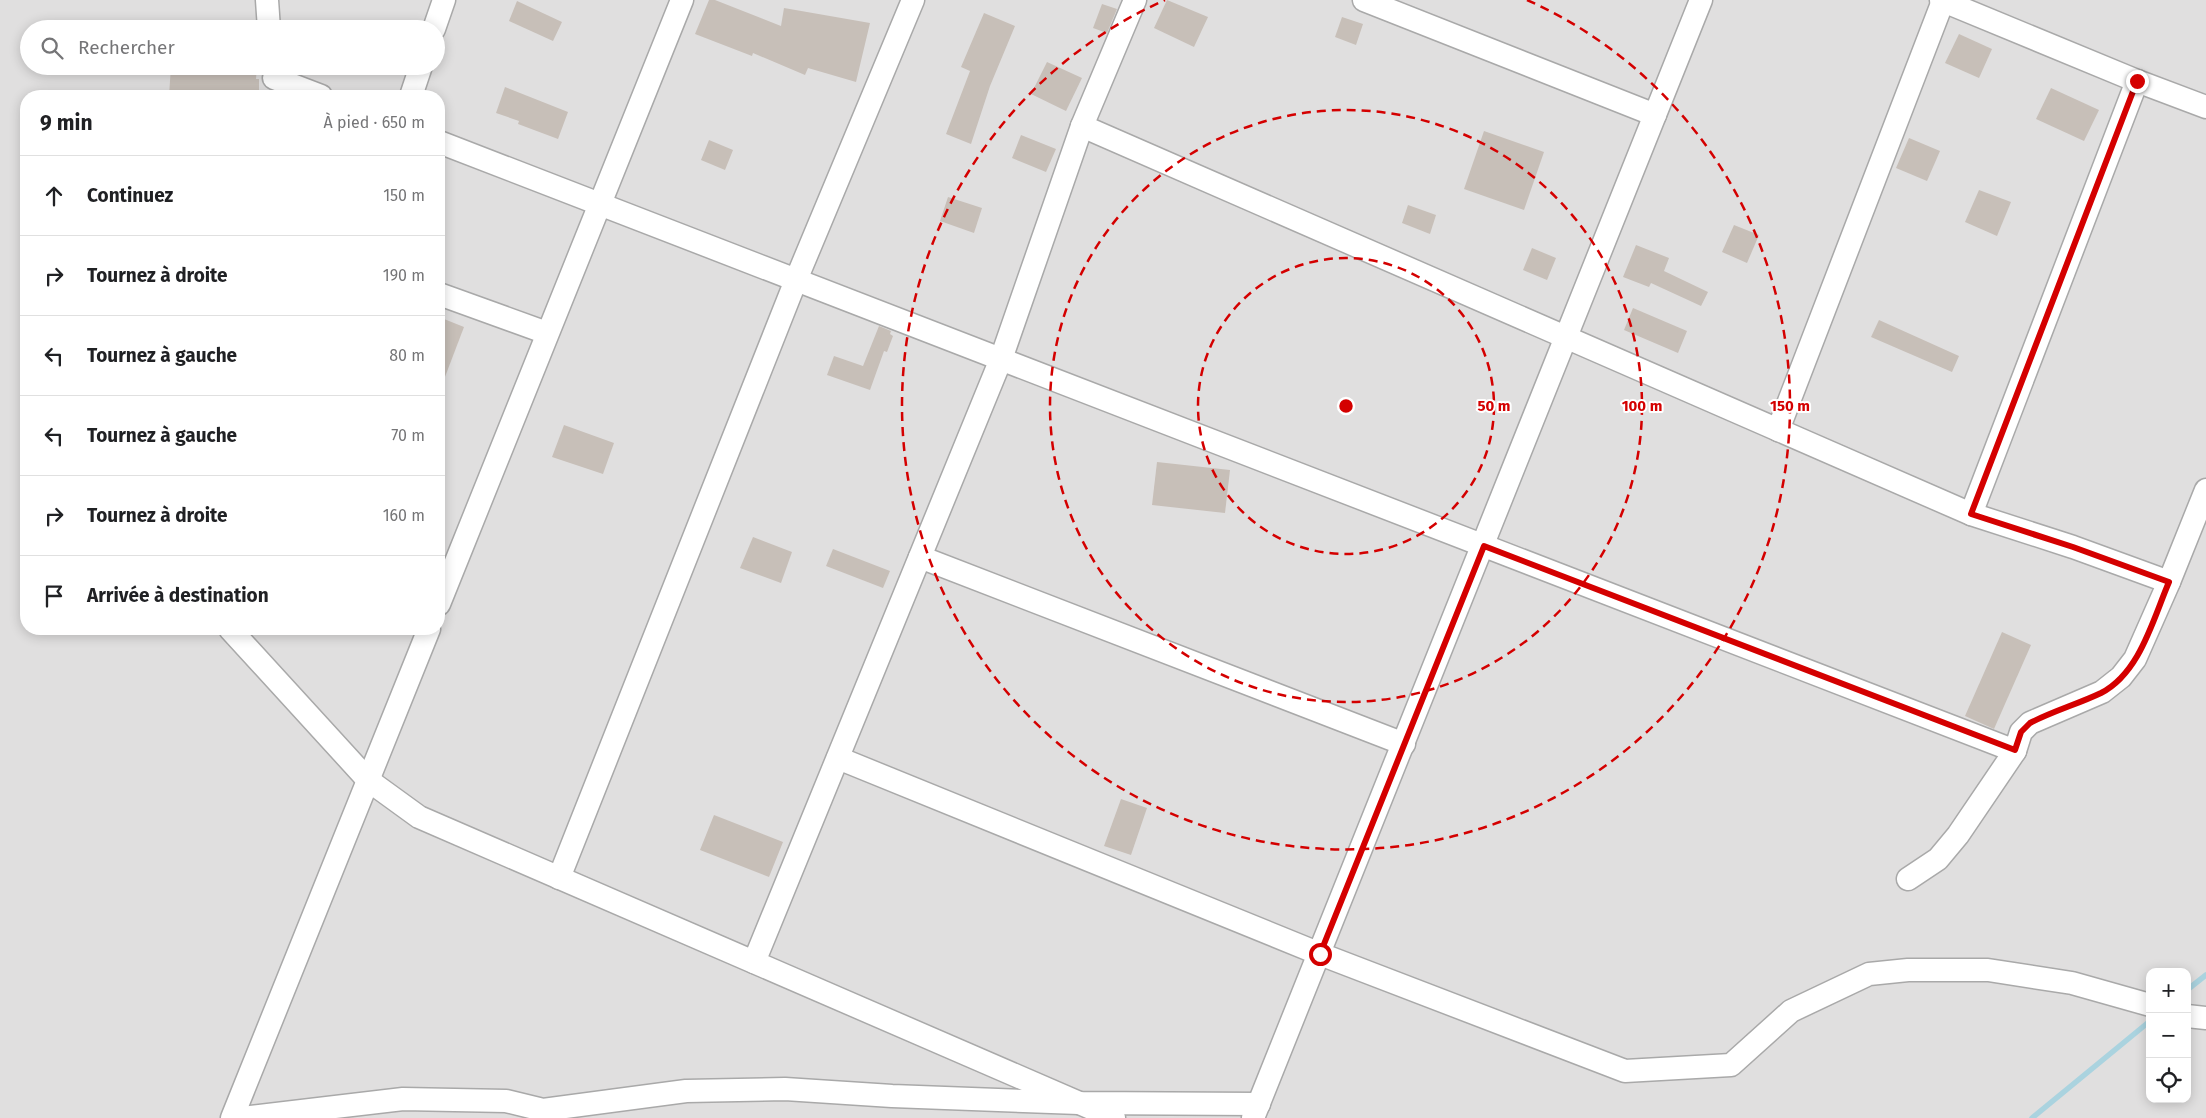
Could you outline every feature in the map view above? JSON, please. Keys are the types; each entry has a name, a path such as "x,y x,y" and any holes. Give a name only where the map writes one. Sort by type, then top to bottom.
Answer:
{"street":[{"path":"267,0 268,20"},
{"path":"437,20 444,0"},
{"path":"559,878 796,280 913,0"},
{"path":"754,962 1001,359 1082,126 1134,0"},
{"path":"1364,0 1655,115"},
{"path":"242,1118 403,1099 506,1101 543,1110 686,1091 785,1089 892,1096 1256,1111 1484,546 1701,0"},
{"path":"445,589 678,1"},
{"path":"1778,430 1942,1 2137,81 2206,107"},
{"path":"413,90 418,75"},
{"path":"274,80 303,90"},
{"path":"1971,514 2137,81"},
{"path":"1082,126 1971,514 2073,547 2169,582"},
{"path":"445,144 2015,750"},
{"path":"445,296 547,334"},
{"path":"1908,879 1938,859 1958,835 2015,750 2021,732 2030,723 2102,692 2121,676 2135,659 2169,582 2206,490"},
{"path":"920,557 1404,744"},
{"path":"235,635 368,780 419,817 1114,1118"},
{"path":"232,1118 427,635"},
{"path":"838,758 1320,954 1625,1071 1731,1064 1791,1011 1869,974 1908,970 1988,970 2072,983 2146,1004"},
{"path":"2191,1016 2206,1018"}],"shaded area":[{"path":"0,0 2206,0 2206,1118 0,1118"}],"building":[{"path":"709,0 715,0 781,26 784,8 870,23 856,82 808,68 805,75 753,53 752,56 695,34"},
{"path":"1167,0 1208,17 1194,47 1154,28"},
{"path":"517,1 562,22 553,41 509,21"},
{"path":"1102,4 1117,9 1107,33 1093,28"},
{"path":"984,13 1015,26 990,86 971,144 946,134 970,71 961,67"},
{"path":"1342,17 1363,24 1356,45 1335,37"},
{"path":"1959,34 1992,49 1979,78 1945,63"},
{"path":"1047,62 1082,78 1066,111 1031,94"},
{"path":"170,75 256,75 256,79 259,79 259,90 169,90"},
{"path":"505,87 568,112 558,139 518,124 519,121 496,113"},
{"path":"2051,88 2099,110 2084,141 2036,119"},
{"path":"1484,131 1544,152 1524,210 1464,189"},
{"path":"1021,135 1056,149 1046,172 1012,158"},
{"path":"1909,138 1940,151 1927,181 1896,168"},
{"path":"709,140 733,150 725,170 701,160"},
{"path":"1979,190 2011,202 1997,236 1965,222"},
{"path":"948,197 982,208 974,233 940,221"},
{"path":"1408,205 1436,215 1430,234 1402,223"},
{"path":"1734,225 1759,235 1747,263 1722,252"},
{"path":"1636,245 1669,258 1664,271 1708,292 1701,306 1651,283 1649,287 1623,277"},
{"path":"1532,248 1556,258 1547,280 1523,270"},
{"path":"1633,308 1687,331 1678,353 1624,330"},
{"path":"445,319 464,327 445,377"},
{"path":"1879,320 1959,356 1952,372 1871,337"},
{"path":"879,326 891,331 890,334 893,336 887,352 884,351 870,390 827,375 834,356 863,366"},
{"path":"564,425 614,443 603,474 552,457"},
{"path":"1157,462 1230,470 1225,513 1152,505"},
{"path":"753,537 792,552 781,583 740,568"},
{"path":"833,549 890,571 883,588 826,566"},
{"path":"2002,632 2031,645 1994,729 1965,716"},
{"path":"1121,799 1147,808 1131,855 1104,846"},
{"path":"714,815 783,842 769,877 700,850"}],"waterway":[{"path":"2191,987 2206,975"},
{"path":"2032,1118 2146,1024"}],"route":[{"path":"1320,954 1484,546 2015,750 2021,732 2030,723 2102,692 2121,676 2135,659 2169,582 2073,547 1971,514 2137,81"}]}
